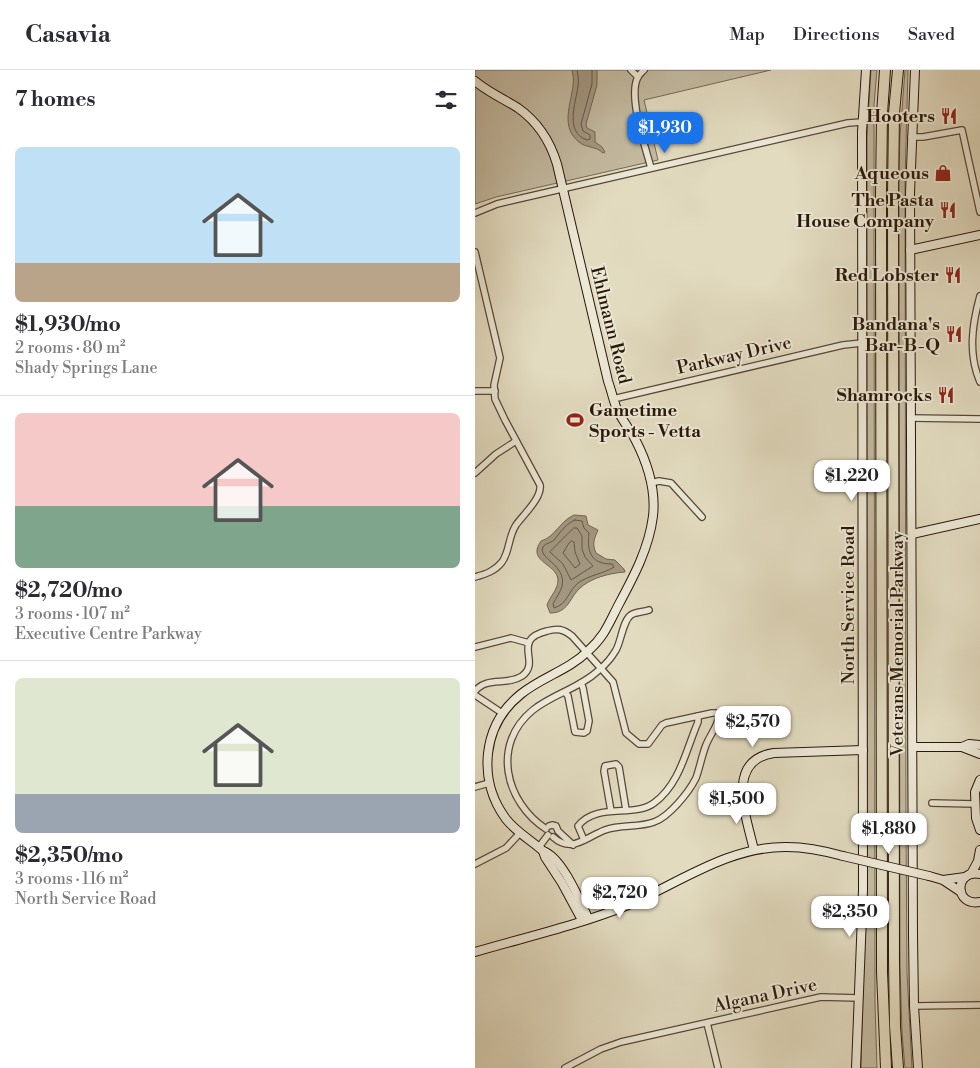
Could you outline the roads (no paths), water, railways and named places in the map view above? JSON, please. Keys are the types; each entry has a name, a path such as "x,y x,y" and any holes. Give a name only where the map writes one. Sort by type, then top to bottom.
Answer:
{"highway":[{"path":"885,70 881,132 881,853 882,982 886,1068"},
{"path":"898,70 893,149 893,961 898,1068"}],"street":[{"path":"631,70 637,76"},
{"path":"644,70 637,76 635,85 636,107 651,168"},
{"name":"North Service Road","path":"856,1068 863,890 862,112 866,70"},
{"name":"Veterans Memorial Parkway","path":"915,70 911,137 910,418 914,1006 918,1068"},
{"name":"Ehlmann Road","path":"475,81 517,108 537,124 554,154 613,398 620,416 635,438 643,456 651,483 653,516 644,553 611,622 598,642 587,653 567,668 522,693 503,713 494,728 488,749 489,783 500,811 507,821 541,849 585,919"},
{"path":"475,212 497,204 651,168 848,123 862,122"},
{"path":"911,137 923,137 962,130 980,212"},
{"path":"910,250 980,235"},
{"path":"475,252 500,358 495,391 498,407 541,489 537,498 515,526 510,537 506,557 487,574 475,577"},
{"path":"980,296 973,320 972,350 980,382"},
{"name":"Parkway Drive","path":"613,398 843,345 862,343"},
{"path":"475,391 495,391"},
{"path":"910,418 980,419"},
{"path":"475,473 496,454 516,441"},
{"path":"651,483 659,480 671,483 702,517"},
{"path":"912,534 980,519"},
{"path":"573,845 537,823 522,806 509,778 508,754 517,729 525,718 534,709 581,683 601,669 617,649 630,615 649,610"},
{"path":"475,691 486,683 521,677 528,668 529,643 532,636 560,629 565,630 572,636 609,677 615,687 626,733 639,744 648,744 662,725 666,723 717,713 719,717 718,722 703,752 695,778 676,805 657,822 645,825 617,826 573,845 561,844 552,832"},
{"path":"475,647 511,638 529,643"},
{"path":"565,692 568,696 575,732 584,733 587,731 589,722 581,683"},
{"path":"475,695 503,713"},
{"path":"584,840 579,826 581,822 593,816 611,811 647,808 655,802 677,777 698,722 698,716"},
{"path":"913,748 980,745"},
{"path":"962,747 980,754"},
{"path":"754,850 742,787 747,769 755,761 765,755 774,754 863,750"},
{"path":"611,811 604,771 605,766 611,764 619,766 626,810"},
{"path":"980,780 975,792 977,799 976,818 980,830"},
{"path":"475,786 489,783"},
{"path":"932,803 977,799"},
{"path":"541,849 552,832"},
{"path":"475,864 506,848 520,833"},
{"path":"475,952 627,905 722,860 754,850 786,847 806,848 843,856 943,880 961,892 968,900 980,902"},
{"path":"961,892 961,883 978,861 980,850"},
{"path":"943,880 980,874"},
{"name":"Algana Drive","path":"565,1068 611,1045 821,997 858,998"},
{"path":"914,1006 980,1005"},
{"path":"707,1023 718,1068"}],"water":[{"path":"572,70 597,70 597,85 586,124 587,128 595,132 595,142 602,147 605,152 603,153 579,142 573,136 570,129 568,115 573,84"},
{"path":"574,515 586,516 588,525 598,530 594,542 596,553 606,559 615,560 625,572 594,579 579,589 561,611 550,613 547,605 557,587 558,580 553,570 537,554 537,548 541,541 550,536"}],"place":[{"name":"Hooters","path":"949,116"},
{"name":"Aqueous","path":"943,173"},
{"name":"The Pasta House Company","path":"948,210"},
{"name":"Red Lobster","path":"953,275"},
{"name":"Bandana's Bar-B-Q","path":"954,334"},
{"name":"Shamrocks","path":"946,395"},
{"name":"Gametime Sports - Vetta","path":"575,420"}]}
